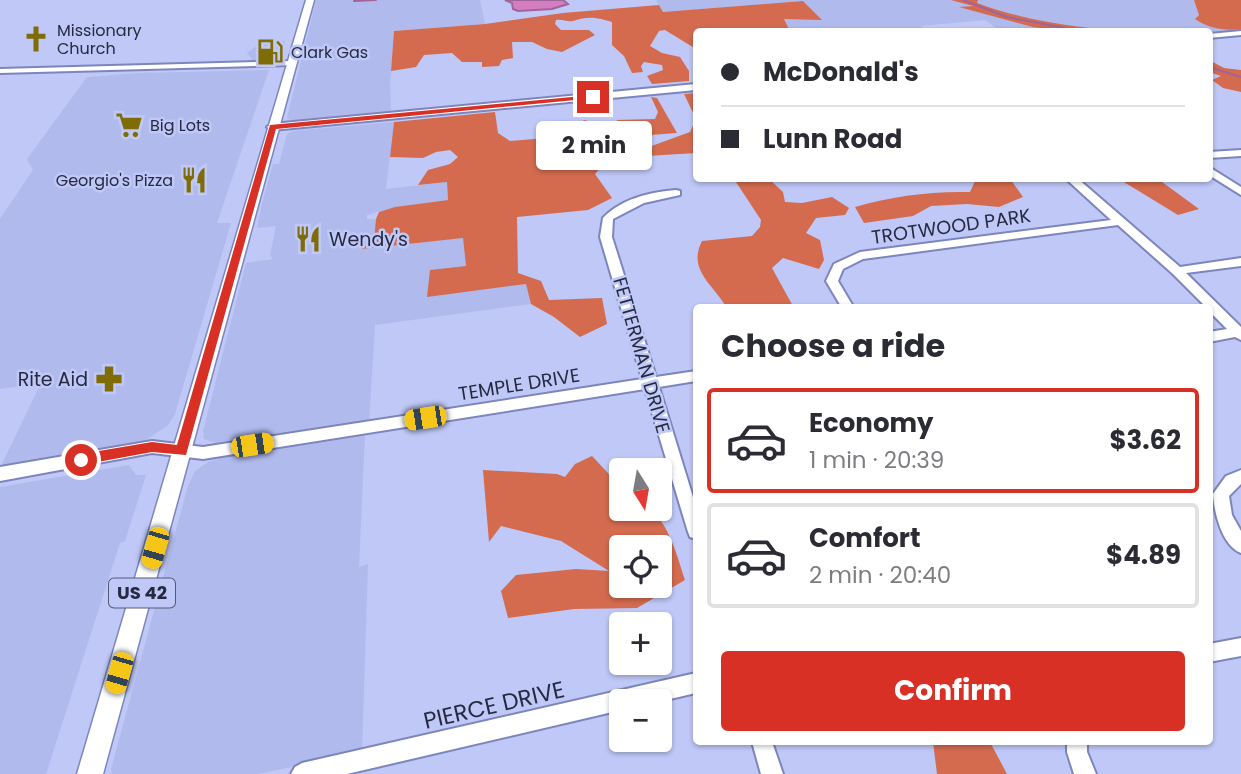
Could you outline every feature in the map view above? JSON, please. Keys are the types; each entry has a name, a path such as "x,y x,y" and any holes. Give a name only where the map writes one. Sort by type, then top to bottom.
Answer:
{"main road":[{"name":"US 42","path":"90,774 310,0"}],"street":[{"path":"1213,36 1241,33"},
{"path":"0,71 291,63"},
{"path":"272,127 693,87"},
{"path":"1213,155 1241,153"},
{"path":"1213,173 1241,192"},
{"path":"1074,182 1177,271 1210,304"},
{"name":"FETTERMAN DRIVE","path":"676,193 657,195 625,205 608,218 606,237 693,523"},
{"name":"TROTWOOD PARK","path":"846,304 832,281 838,267 860,256 1119,222"},
{"path":"1177,271 1241,262"},
{"path":"1213,307 1239,333"},
{"path":"1213,336 1239,333"},
{"name":"TEMPLE DRIVE","path":"0,474 152,447 203,453 693,377"},
{"path":"1241,477 1233,481 1221,494 1221,509 1228,526 1241,545"},
{"path":"1213,652 1241,647"},
{"name":"PIERCE DRIVE","path":"302,774 693,684"},
{"path":"763,745 772,774"},
{"path":"1077,745 1085,774"}],"shaded area":[{"path":"316,0 480,0 485,24 394,31 391,114 296,123 287,118"},
{"path":"505,0 563,0 568,4 552,9 518,11 513,9 512,3"},
{"path":"656,0 1220,0 1241,11 1241,31 1213,34 1213,28 996,28 985,20 921,26 923,28 788,28 784,19 821,19 803,1 663,12"},
{"path":"951,0 978,0 977,3 1028,18 1092,28 1033,27 959,7 973,6"},
{"path":"1194,0 1241,0 1241,29 1217,29 1195,19 1199,15"},
{"path":"803,1 822,20 784,19 788,28 693,28 693,47 665,30 659,31 650,46 662,53 680,57 689,71 689,81 652,84 647,76 663,70 662,65 644,62 641,66 643,72 632,73 624,56 612,45 612,22 592,18 556,20 555,24 561,30 589,30 595,35 562,52 532,42 512,42 513,58 502,60 499,66 482,67 482,62 462,62 452,53 424,55 416,67 391,71 394,31 659,5 663,12"},
{"path":"285,41 281,56 272,59 253,60 247,53 262,42"},
{"path":"1213,62 1224,68 1241,70 1241,92 1223,88 1213,81 1221,76 1213,73"},
{"path":"269,70 217,223 231,223 175,414 168,425 146,440 66,458 0,468 41,383 0,389 0,219 33,170 27,159 87,77"},
{"path":"693,93 693,113 684,94"},
{"path":"651,97 657,98 677,133 598,139 603,165 595,174 612,198 588,210 517,217 518,273 541,281 549,300 602,298 607,324 580,337 531,304 526,284 427,297 430,270 466,266 463,238 361,249 374,240 379,212 395,207 448,200 447,182 418,185 428,170 450,164 458,157 450,150 423,158 390,157 394,122 495,112 498,133 510,141 546,138 569,133 584,120 607,126 618,120 655,119 658,112"},
{"path":"394,122 386,189 447,182 448,200 396,207 367,215 367,219 376,219 374,240 363,247 463,238 466,266 527,284 531,304 375,325 369,422 240,443 219,444 204,439 203,431 246,263 273,259 270,255 276,226 257,228 273,164 279,164 287,134 293,131"},
{"path":"693,126 693,153 647,156 635,152 690,132"},
{"path":"736,182 772,182 783,192 785,202 802,203 832,197 849,208 845,215 816,218 806,233 820,240 824,260 819,269 783,258 772,268 792,304 724,304 700,269 698,251 702,241 752,236 760,227 761,220"},
{"path":"975,182 1012,182 1023,197 999,207 967,204 931,206 913,216 864,223 855,207 912,195 970,192"},
{"path":"1124,182 1162,182 1199,209 1178,215"},
{"path":"365,433 359,567 368,564 362,752 258,774 112,774 111,769 188,486 195,471 208,462 232,455"},
{"path":"592,456 609,474 609,522 662,522 669,535 609,535 609,571 561,541 501,526 489,542 483,470 557,474 565,477 575,464"},
{"path":"129,465 136,475 146,475 125,541 120,543 46,774 0,774 0,487"},
{"path":"672,542 685,580 672,588"},
{"path":"576,569 609,571 609,598 654,598 637,608 574,609 508,618 501,591 516,575"},
{"path":"933,745 992,745 1007,774 937,774"}],"waterway":[{"path":"354,1 376,0"},
{"path":"963,0 1007,17 1064,28"},
{"path":"1213,68 1241,77"}],"place":[{"name":"Missionary Church","path":"36,39"},
{"name":"Clark Gas","path":"270,52"},
{"name":"Big Lots","path":"129,125"},
{"name":"Georgio's Pizza","path":"194,180"},
{"name":"Wendy's","path":"308,239"},
{"name":"Rite Aid","path":"109,379"}],"route":[{"path":"81,460 152,447 181,451 272,127 593,97"}]}
